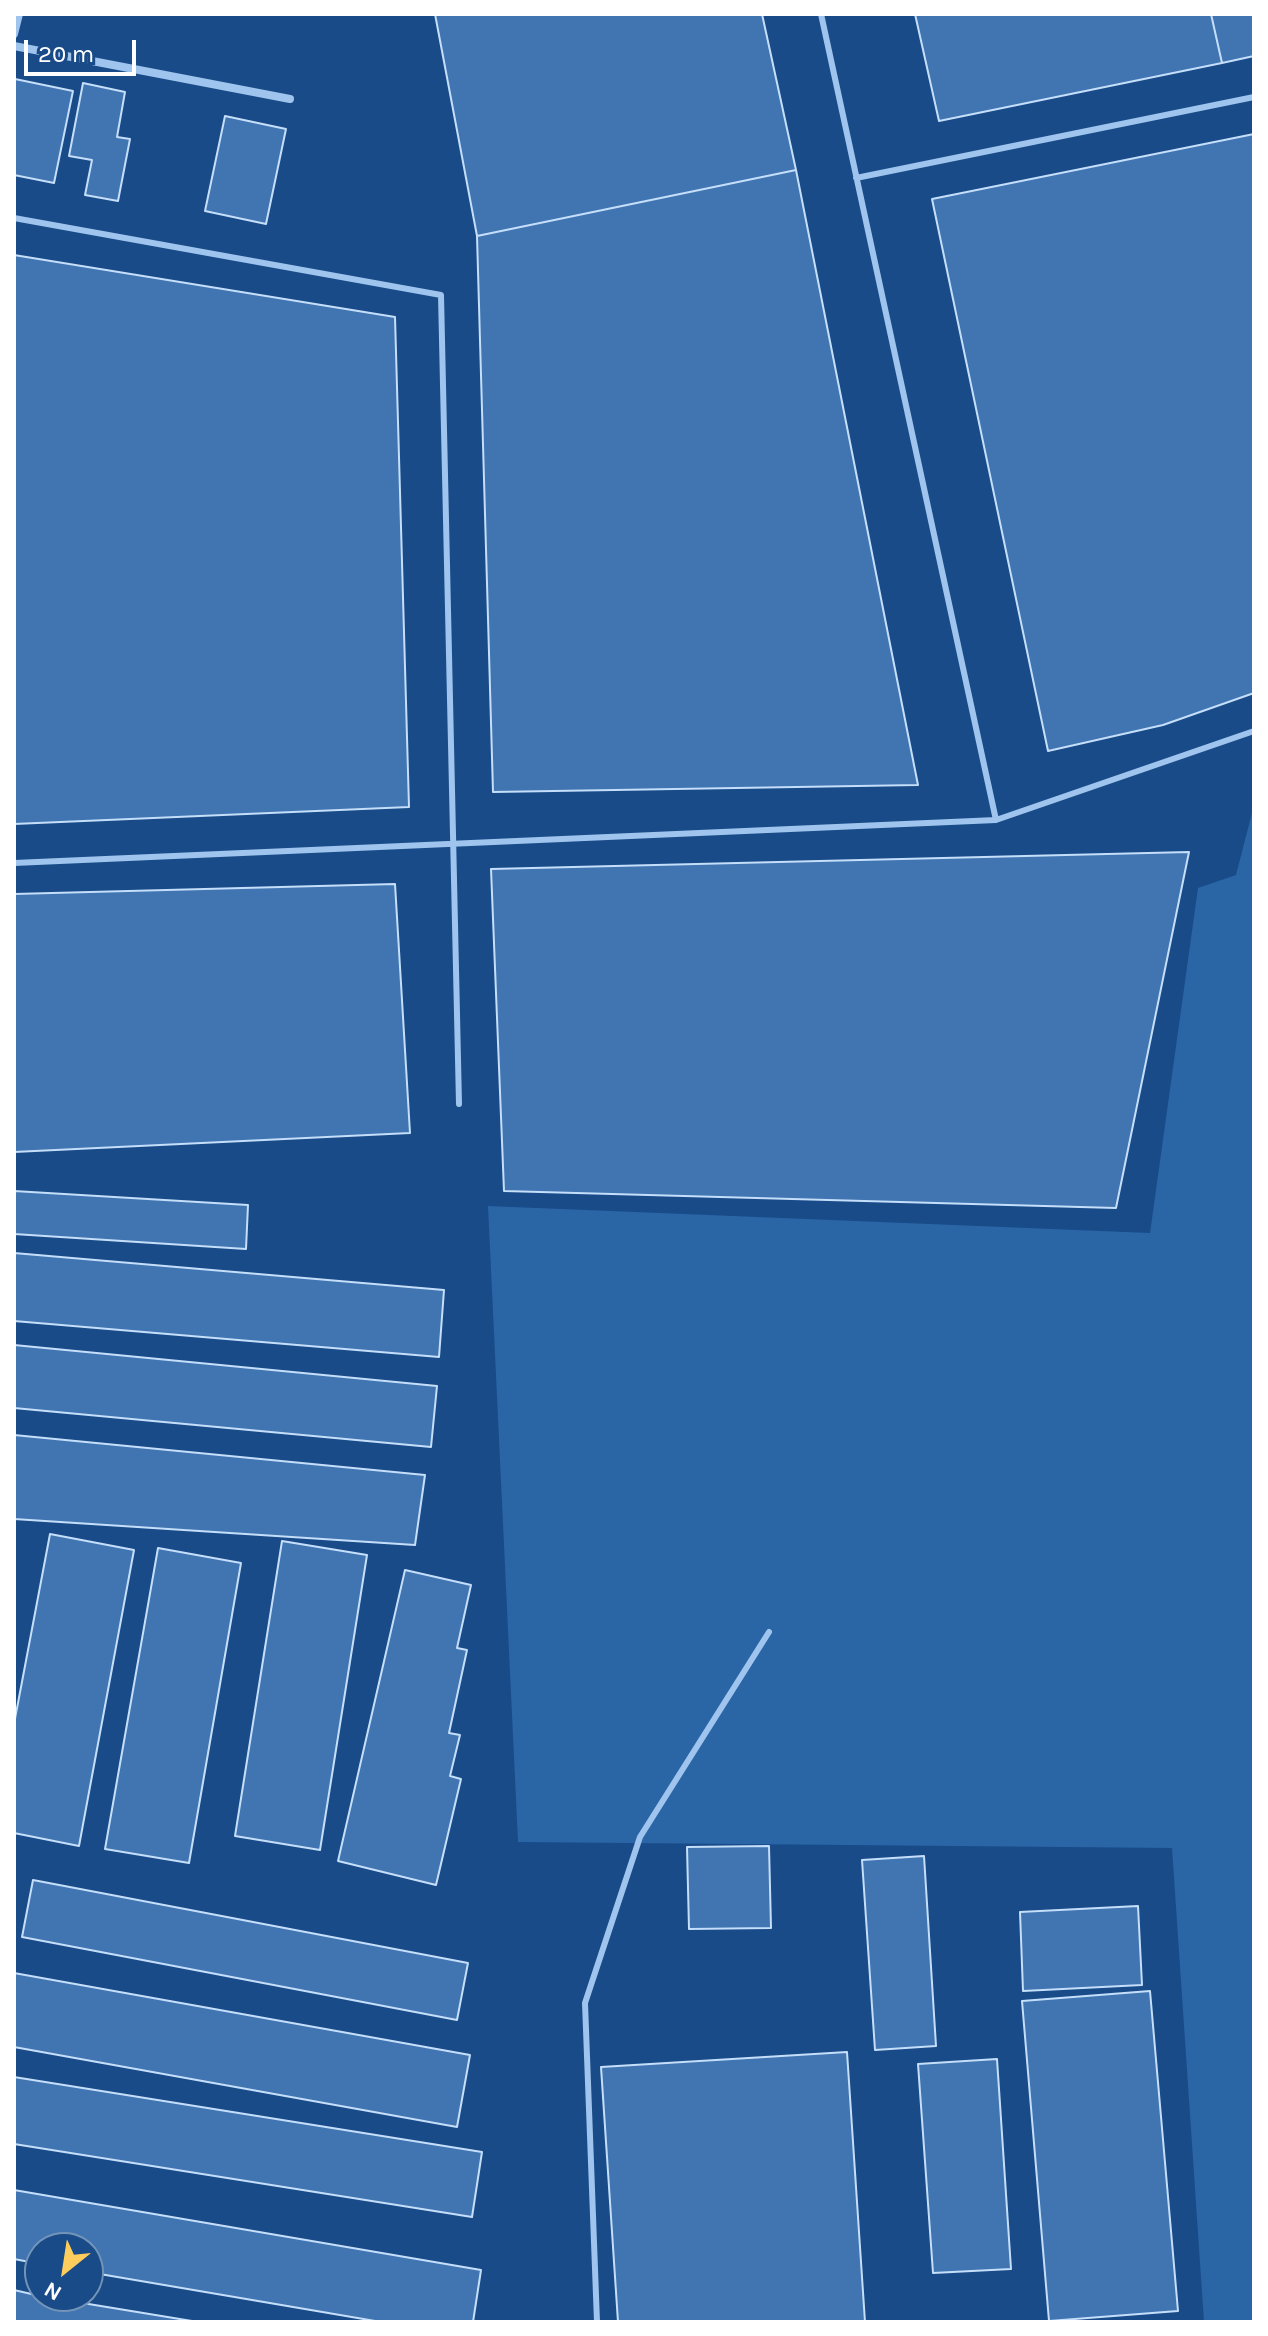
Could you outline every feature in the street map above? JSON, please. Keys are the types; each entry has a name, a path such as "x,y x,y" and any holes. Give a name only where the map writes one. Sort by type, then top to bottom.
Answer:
{"street":[{"path":"14,34 19,14"},
{"path":"14,46 290,99"}],"lane":[{"path":"821,14 996,820"},
{"path":"856,178 1254,97"},
{"path":"14,218 441,295 459,1104"},
{"path":"14,863 996,820 1254,731"},
{"path":"597,2322 585,2003 640,1837 769,1632"}],"shaded area":[{"path":"1254,805 1254,2322 1204,2322 1172,1848 518,1842 488,1206 1150,1233 1198,888 1236,875"}],"building":[{"path":"435,14 762,14 796,170 477,236"},
{"path":"915,14 1211,14 1222,63 939,121"},
{"path":"1211,14 1254,14 1254,56 1222,63"},
{"path":"15,79 73,91 54,183 14,175"},
{"path":"83,83 125,92 117,137 130,139 118,201 85,195 92,160 69,156"},
{"path":"225,116 286,129 266,224 205,211"},
{"path":"1254,134 1254,693 1163,725 1048,751 932,199"},
{"path":"796,170 918,785 493,792 477,236"},
{"path":"14,255 395,317 409,807 14,824"},
{"path":"1189,852 1116,1208 504,1191 491,869"},
{"path":"395,884 410,1133 14,1152 14,894"},
{"path":"14,1191 248,1205 246,1249 14,1234"},
{"path":"14,1253 444,1290 439,1357 14,1321"},
{"path":"14,1345 437,1386 431,1447 14,1408"},
{"path":"14,1435 425,1475 415,1545 14,1519"},
{"path":"50,1534 134,1550 79,1846 14,1833 14,1724"},
{"path":"282,1541 367,1555 320,1850 235,1836"},
{"path":"158,1548 241,1563 189,1863 105,1849"},
{"path":"405,1570 471,1585 457,1648 467,1650 449,1733 460,1735 450,1776 461,1779 436,1885 338,1861"},
{"path":"769,1846 771,1928 689,1929 687,1847"},
{"path":"924,1856 936,2046 875,2050 862,1860"},
{"path":"33,1880 468,1963 457,2020 22,1937"},
{"path":"1138,1906 1142,1985 1023,1991 1020,1912"},
{"path":"14,1973 470,2055 457,2127 14,2047"},
{"path":"1150,1991 1178,2311 1049,2321 1022,2001"},
{"path":"847,2052 865,2322 618,2322 601,2067"},
{"path":"997,2059 1011,2269 933,2273 918,2064"},
{"path":"14,2077 482,2152 472,2217 14,2144"},
{"path":"14,2190 481,2270 473,2322 381,2322 104,2275 104,2232 24,2232 24,2261 14,2259"},
{"path":"14,2290 24,2292 24,2312 104,2312 104,2307 198,2322 14,2322"}]}
